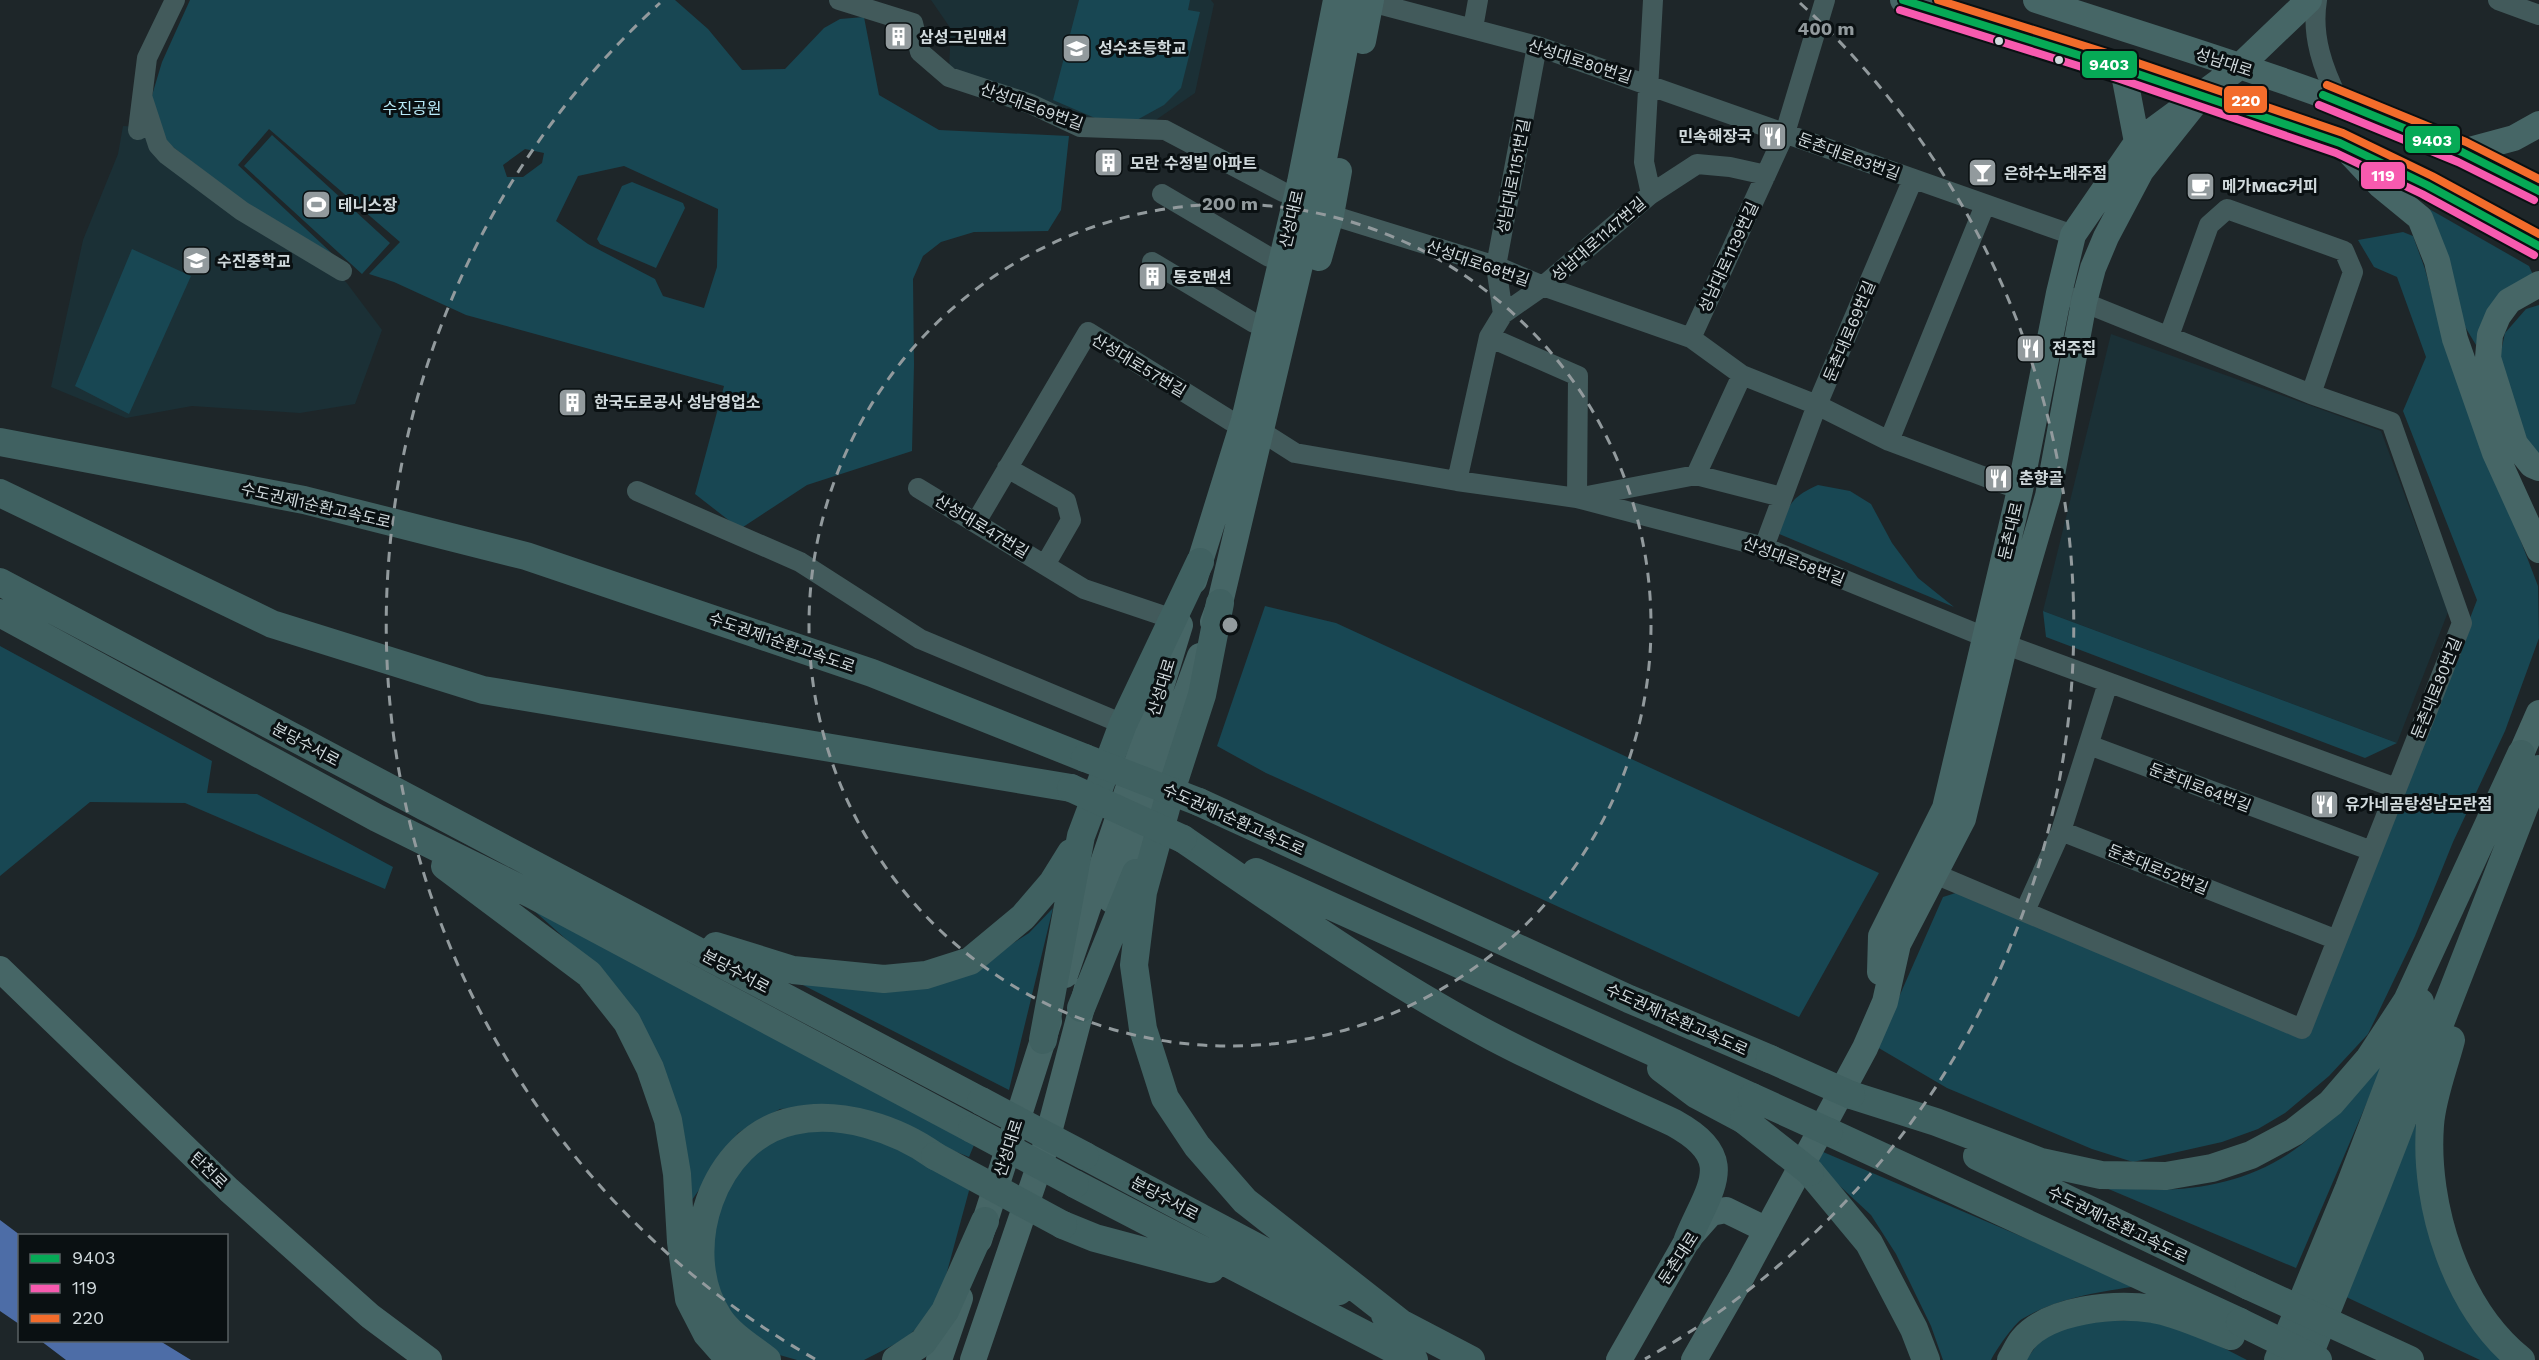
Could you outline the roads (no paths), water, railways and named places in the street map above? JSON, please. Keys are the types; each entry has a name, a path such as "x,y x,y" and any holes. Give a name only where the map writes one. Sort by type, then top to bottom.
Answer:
{"highway":[{"name":"수도권제1순환고속도로","path":"0,442 304,500 526,556 872,673 1199,801 1619,994 1851,1095 2248,1286 2410,1360"},
{"path":"0,493 272,624 483,690 1071,788 1613,1033 1748,1108 1829,1132 2296,1360"},
{"path":"1043,1040 1081,836 1123,724 1200,562"},
{"name":"분당수서로","path":"0,582 1471,1360"},
{"path":"1220,603 1202,695 1169,797 1143,892 1134,964 1143,1029 1165,1098 1197,1146 1245,1201 1402,1324"},
{"name":"분당수서로","path":"0,613 377,818 531,894 1075,1184 1414,1360"},
{"path":"1851,1095 1936,1122 2041,1162 2101,1174 2166,1176 2212,1168 2251,1155 2294,1132 2331,1103 2369,1059 2407,1001 2479,849 2530,762"},
{"path":"2521,1360 2507,1349 2476,1308 2450,1258 2437,1216 2428,1170 2430,1122 2498,870 2530,762"},
{"path":"1081,1008 1169,797"},
{"path":"377,818 513,915 589,974 627,1022 650,1068 668,1120 677,1174 681,1242 689,1299 707,1334 730,1360"},
{"path":"651,926 793,970 884,979 926,975 970,961 1023,917 1053,882 1081,836"},
{"path":"1183,839 1446,1011 1527,1054 1674,1123 1693,1135 1710,1153 1714,1179 1688,1239"},
{"path":"2278,1360 2349,1188 2479,849"},
{"path":"2307,1360 2428,1057 2498,870"},
{"path":"1748,1108 1810,1172 1869,1243 1914,1329 1926,1360"},
{"path":"767,1360 719,1318 705,1283 700,1239 707,1205 728,1163 757,1137 792,1121 830,1118 874,1127 917,1143 935,1156 1063,1225 1095,1238 1274,1288"},
{"path":"896,1360 922,1342 945,1311 985,1221"},
{"path":"2011,1360 2024,1339 2042,1326 2085,1310 2110,1306 2155,1309 2236,1329 2318,1360"}],"main road":[{"path":"1200,562 1220,456 1231,421 1269,257 1301,186 1319,0"},
{"name":"산성대로","path":"972,1360 1043,1155 1107,912 1220,603 1262,432 1301,186 1336,0"},
{"path":"1262,432 1310,292 1331,215 1365,0"},
{"name":"산성대로","path":"939,1360 1043,1040 1146,736 1244,420 1301,186 1365,0"},
{"path":"1903,0 2123,69 2340,143 2427,185 2539,246"},
{"name":"둔촌대로","path":"1619,1360 1688,1239 1711,1213 1720,1209 1730,1211 1767,1230 1865,1048 1885,1002 1898,944 1964,819 2020,490 2059,292 2073,235 2137,142 2239,67 2309,0"},
{"name":"성남대로","path":"2043,1 2339,101 2462,152 2539,191"},
{"path":"2123,69 2137,142"},
{"name":"둔촌대로","path":"1885,1002 1879,968 1881,936 1945,808 1995,640 2048,496 2084,302 2093,268 2106,237 2141,171 2200,97"},
{"path":"2462,152 2514,138 2539,124"},
{"path":"2340,143 2381,186 2420,218 2437,261 2455,339 2495,453 2539,550"},
{"path":"2539,284 2509,301 2498,316 2490,334 2488,358 2515,444 2532,465 2539,468"},
{"path":"2530,762 2539,713"},
{"name":"탄천로","path":"0,969 230,1190 370,1316 429,1360"},
{"path":"1694,1360 1767,1230"}],"street":[{"path":"138,130 147,58 175,0"},
{"name":"산성대로69번길","path":"839,0 888,6 914,23 920,52 949,77 1031,104 1080,127 1165,130 1301,186"},
{"name":"산성대로80번길","path":"1365,0 1537,46 1785,133"},
{"path":"1473,28 1478,0"},
{"name":"성남대로1147번길","path":"1503,314 1543,286 1651,194 1644,162 1653,0"},
{"name":"성남대로1139번길","path":"1691,338 1785,133 1825,0"},
{"path":"2317,0 2314,15 2319,50 2339,101"},
{"path":"2498,0 2539,15"},
{"name":"성남대로1151번길","path":"1503,314 1496,266 1537,46"},
{"path":"143,99 158,144 167,155 242,211 342,271"},
{"name":"둔촌대로83번길","path":"1785,133 2073,235"},
{"path":"1651,194 1697,164 1730,167 1766,175"},
{"name":"둔촌대로83번길","path":"1880,257 1913,179"},
{"name":"산성대로","path":"1162,194 1269,257"},
{"path":"1889,441 1984,205"},
{"path":"2169,336 2209,225 2228,209 2344,251 2353,272 2311,394"},
{"name":"산성대로68번길","path":"1331,215 1496,266 1543,286 1691,338"},
{"name":"둔촌대로69번길","path":"1764,547 1817,405 1880,257"},
{"path":"1152,262 1254,323"},
{"name":"둔촌대로80번길","path":"2025,911 2302,1029 2462,623 2391,422 2311,394 2059,292"},
{"path":"1456,481 1489,337 1503,314"},
{"name":"산성대로57번길","path":"976,522 1088,333 1231,421"},
{"path":"1489,337 1578,376 1577,498 1696,475 1782,497"},
{"path":"1691,338 1742,375 1817,405 1889,441 2020,490"},
{"path":"1696,475 1742,375"},
{"name":"산성대로58번길","path":"1262,432 1295,453 1456,481 1577,498 1764,547 1995,640"},
{"name":"산성대로47번길","path":"1007,468 1065,501 1071,520 1045,565"},
{"name":"산성대로47번길","path":"918,488 1084,589 1173,619"},
{"path":"637,491 800,562 920,639 1123,724"},
{"path":"1995,640 2396,788"},
{"path":"1935,874 2025,911 2061,831 2108,683"},
{"name":"둔촌대로64번길","path":"2089,745 2372,851"},
{"name":"둔촌대로52번길","path":"2061,831 2337,940"}],"water":[{"path":"0,1220 19,1234 18,1323 0,1311"},
{"path":"42,1342 162,1342 191,1360 66,1360"}],"place":[{"name":"삼성그린맨션","path":"898,37"},
{"name":"성수초등학교","path":"1077,48"},
{"name":"민속해장국","path":"1773,136"},
{"name":"모란 수정빌 아파트","path":"1109,163"},
{"name":"은하수노래주점","path":"1983,173"},
{"name":"메가MGC커피","path":"2201,186"},
{"name":"테니스장","path":"317,205"},
{"name":"수진중학교","path":"196,261"},
{"name":"동호맨션","path":"1152,277"},
{"name":"전주집","path":"2031,348"},
{"name":"한국도로공사 성남영업소","path":"573,402"},
{"name":"춘향골","path":"1998,478"},
{"name":"유가네곰탕성남모란점","path":"2324,804"}],"park label":[{"name":"수진공원","path":"412,108"}]}
